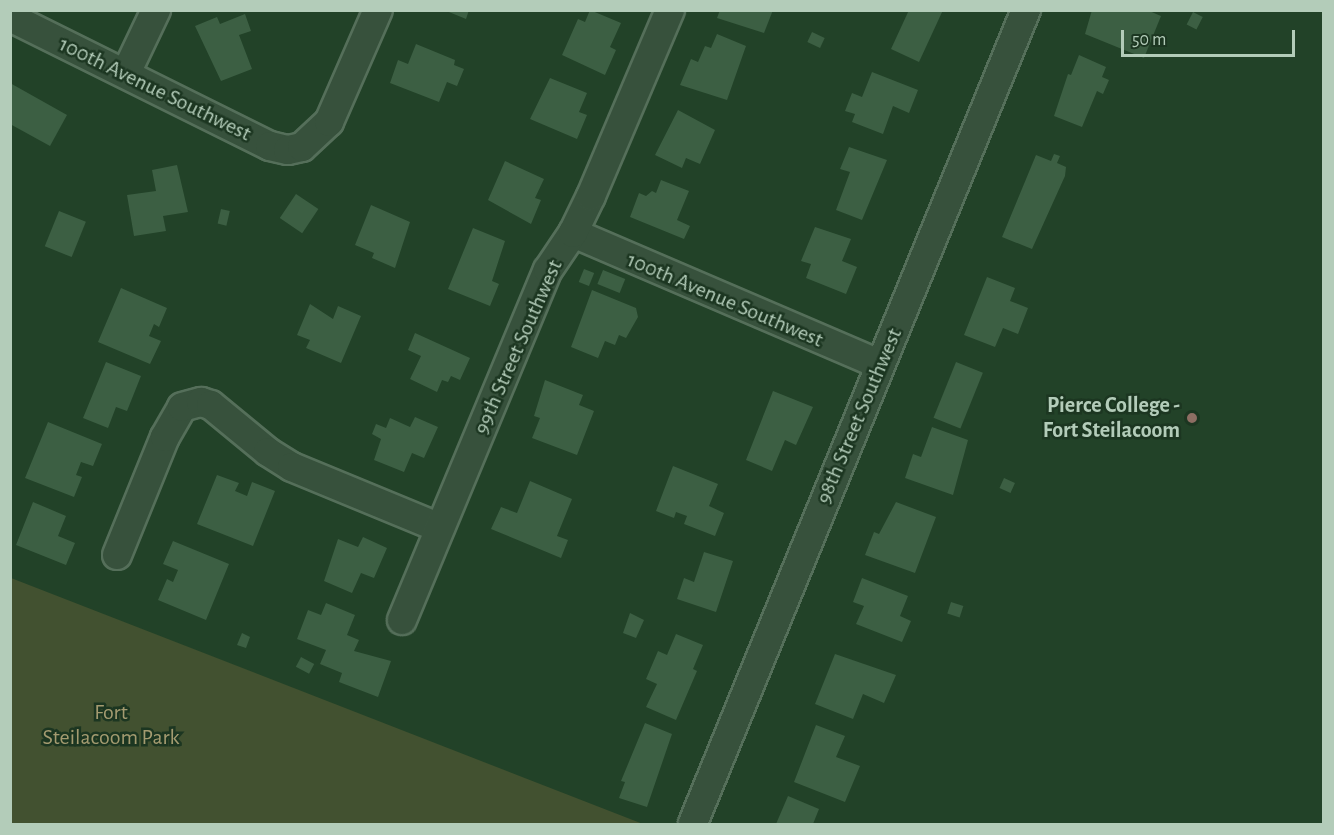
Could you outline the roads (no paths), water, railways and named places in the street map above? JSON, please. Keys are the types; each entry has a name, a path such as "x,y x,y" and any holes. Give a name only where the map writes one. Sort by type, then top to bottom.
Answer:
{"street":[{"path":"126,73 156,10"},
{"name":"100th Avenue Southwest","path":"10,17 270,146 288,150 302,147 329,122 378,10"},
{"name":"99th Street Southwest","path":"402,620 548,270 573,233 670,10"},
{"name":"98th Street Southwest","path":"693,823 879,364 1026,10"},
{"name":"100th Avenue Southwest","path":"573,233 879,364"},
{"path":"117,555 165,437 182,407 193,402 211,405 268,452 292,466 440,528"}],"place":[{"name":"Pierce College - Fort Steilacoom","path":"1192,418"}],"park label":[{"name":"Fort Steilacoom Park","path":"111,724"}]}
